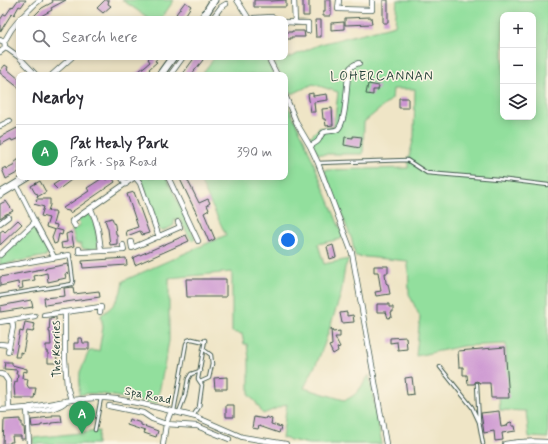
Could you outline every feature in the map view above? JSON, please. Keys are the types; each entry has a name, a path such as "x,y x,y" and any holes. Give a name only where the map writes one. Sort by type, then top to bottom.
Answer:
{"street":[{"path":"23,16 40,0"},
{"path":"204,16 214,0"},
{"path":"237,0 250,16"},
{"path":"294,0 295,23"},
{"path":"339,0 338,9 341,12 372,10 372,0"},
{"path":"214,16 221,7 226,4"},
{"path":"288,22 308,22 308,31"},
{"path":"16,24 2,41 5,47 16,55"},
{"path":"0,52 3,51 5,47"},
{"path":"22,60 33,72"},
{"path":"55,72 69,60"},
{"path":"162,72 171,60"},
{"path":"172,72 181,60"},
{"path":"270,60 276,72"},
{"path":"310,146 317,142 322,134 336,130 341,125 345,107 349,70 354,65 359,63"},
{"path":"288,102 297,124 318,163 352,253 386,444"},
{"path":"0,126 10,121"},
{"path":"0,194 23,180"},
{"path":"123,180 126,184"},
{"path":"75,226 72,221 131,180"},
{"path":"138,180 140,183 159,237"},
{"path":"169,180 198,241"},
{"path":"16,184 34,222 54,257"},
{"path":"91,209 98,228 101,251"},
{"path":"0,223 8,217"},
{"path":"0,255 34,222"},
{"path":"131,242 132,248 159,237 180,227 178,222"},
{"path":"79,249 79,252 124,250 123,245"},
{"path":"0,267 69,255"},
{"name":"The Kerries","path":"71,400 67,386 65,359 65,312 101,308 100,312"},
{"path":"44,315 65,312"},
{"path":"0,322 35,316"},
{"path":"8,352 13,327 12,320"},
{"path":"0,344 10,345"},
{"path":"0,374 4,375 8,381 9,409"},
{"name":"Spa Road","path":"28,407 32,412 63,405 66,401 71,400 101,398 116,399 193,416 242,437 286,444"},
{"path":"108,406 143,413 152,419 166,424 197,426 229,439"},
{"path":"0,410 28,407 29,444"},
{"path":"163,444 166,424 174,411"},
{"path":"505,444 531,441 548,442"}],"lane":[{"path":"318,163 407,160 427,173 548,185"},
{"path":"0,296 72,284 73,281 69,255"},
{"path":"174,411 186,344 188,340 192,338 205,341 198,379 202,385 199,407 193,416"},
{"path":"200,382 209,378 212,364 211,355 203,349"},
{"path":"440,367 472,406 479,422"},
{"path":"174,411 186,396 188,379 191,374 200,371"},
{"path":"476,384 479,422 483,444"},
{"path":"96,430 101,398"},
{"path":"83,399 83,407"}],"green space":[{"path":"122,0 174,0 163,16 146,16"},
{"path":"397,0 548,0 548,438 529,437 526,411 500,410 499,396 506,397 506,344 463,346 416,356 420,317 409,294 408,261 355,256 352,240 324,170 408,168 414,137 415,89 393,89 392,99 364,122 363,154 318,154 309,138 319,128 334,127 338,92 313,84 292,94 288,87 288,72 279,72 274,64 283,60 288,60 288,58 321,44 395,25"},
{"path":"213,60 266,60 272,72 203,72"},
{"path":"288,106 304,139 343,236 341,239 318,244 324,264 349,259 345,267 341,294 324,345 304,388 344,400 356,394 369,375 382,444 309,444 282,438 287,404 263,414 255,401 249,396 249,358 247,344 244,344 242,334 232,332 232,272 169,278 169,341 157,403 107,395 79,395 80,372 89,351 99,351 103,327 101,315 114,305 121,292 123,281 226,235 199,180 288,180"},
{"path":"141,180 167,180 195,238 192,241 179,218 174,220 174,225 171,227 162,231 159,230"},
{"path":"90,214 94,222 98,247 83,249 81,244 76,244 72,230 80,226 78,220"},
{"path":"33,228 37,230 48,251 46,256 0,265 0,258 30,229"},
{"path":"99,431 97,444 33,444 33,438"}],"building":[{"path":"18,0 26,0 21,7 19,6 14,15 12,13 0,32 0,20"},
{"path":"52,0 66,0 51,8 52,10 41,16 34,16 42,8 53,2"},
{"path":"105,0 109,0 108,4 111,6 103,13 97,8"},
{"path":"254,0 286,0 286,7 254,7"},
{"path":"303,0 309,0 309,16 303,16"},
{"path":"325,0 331,0 330,16 323,16 323,12 325,12"},
{"path":"383,0 388,0 388,23 383,23"},
{"path":"185,2 191,6 185,16 179,16 176,14"},
{"path":"371,17 372,24 345,25 345,18"},
{"path":"315,20 321,20 321,37 316,37"},
{"path":"344,22 344,29 331,30 331,23"},
{"path":"304,31 305,37 291,37 291,39 288,39 288,32"},
{"path":"149,60 156,60 157,62 148,72 138,72 150,62"},
{"path":"193,60 203,60 193,72 184,72"},
{"path":"5,65 8,67 7,69 16,76 16,86 0,73"},
{"path":"368,84 379,86 378,90 373,90 373,95 366,94"},
{"path":"313,93 313,96 327,94 328,100 314,102 315,112 311,112 308,94"},
{"path":"399,98 408,98 408,108 399,108"},
{"path":"332,108 333,125 326,126 325,119 323,119 322,109"},
{"path":"16,129 16,139 12,141 11,139 0,145 0,137"},
{"path":"353,136 362,137 360,148 344,145 345,137 353,138"},
{"path":"16,161 16,174 6,179 2,169 6,167 7,169 15,165 14,163"},
{"path":"60,180 71,180 58,190 53,185"},
{"path":"99,180 114,180 115,182 70,213 69,211 64,210 63,208 89,191 87,188"},
{"path":"180,180 188,180 199,203 208,199 210,203 207,205 209,210 204,213 215,239 209,242"},
{"path":"40,181 46,192 37,197 38,194 35,193 31,186"},
{"path":"134,192 149,233 142,235 140,231 127,236 126,231 138,227 127,194"},
{"path":"36,199 50,199 48,211 55,211 56,213 53,224 57,225 56,229 63,231 62,235 59,234 57,243 54,244 52,238 55,230 46,227 49,218 41,216 44,207 34,204 37,201"},
{"path":"6,201 13,211 0,218 0,204"},
{"path":"112,218 117,234 117,244 110,245 105,220"},
{"path":"18,220 22,224 0,245 0,232 3,230 5,232"},
{"path":"71,232 74,246 62,249 61,243 67,242 66,234"},
{"path":"186,235 189,241 135,265 133,258"},
{"path":"333,245 336,257 330,259 327,247"},
{"path":"126,258 127,265 83,268 82,261"},
{"path":"68,264 69,273 65,274 66,278 48,282 47,273 34,276 35,280 22,282 23,288 19,289 18,282 0,286 0,277"},
{"path":"374,266 388,266 388,273 385,273 386,283 388,284 390,294 376,296 375,292 381,291 378,272 374,272"},
{"path":"186,279 226,279 226,297 187,297"},
{"path":"73,287 74,294 99,291 100,297 45,305 44,298 65,296 64,288"},
{"path":"31,300 33,307 0,312 0,306"},
{"path":"377,304 389,304 389,307 393,307 393,312 391,312 392,317 388,318 386,312 377,312"},
{"path":"347,312 347,316 353,315 354,322 342,323 340,313"},
{"path":"56,317 57,363 48,363 48,352 46,352 46,345 51,345 49,332 50,318"},
{"path":"25,322 35,324 33,332 27,331 23,353 20,352 20,357 15,357 20,331 23,332"},
{"path":"331,328 333,332 340,331 340,337 335,337 340,347 337,348 338,351 333,354 329,346 332,345"},
{"path":"406,337 407,349 398,350 397,342 390,343 390,338"},
{"path":"78,338 82,338 83,343 89,343 89,349 74,349 74,343 78,343"},
{"path":"505,347 509,398 491,398 490,383 480,383 476,381 474,384 468,384 467,375 463,375 463,367 459,367 458,351"},
{"path":"5,362 12,362 12,365 27,369 27,372 23,371 22,378 28,379 28,388 36,388 34,398 15,398 14,387 15,382 17,382 17,370 4,369"},
{"path":"227,377 227,389 215,389 214,378"},
{"path":"412,377 414,394 407,395 405,378"},
{"path":"226,405 234,405 234,417 226,417"},
{"path":"499,411 501,427 507,426 508,423 511,422 512,426 515,426 516,431 502,433 503,440 495,441 494,431 484,433 481,413"},
{"path":"52,415 61,415 62,422 32,427 31,420 52,417"},
{"path":"254,417 265,419 266,417 272,419 271,424 281,427 279,433 259,426 258,429 252,428"},
{"path":"20,419 20,422 22,422 22,427 24,427 25,439 21,439 21,436 12,436 13,442 10,442 10,444 3,444 4,420"},
{"path":"129,419 158,431 156,437 144,433 145,431 127,425"}],"place":[{"name":"Pat Healy Park","path":"82,434"}],"district":[{"name":"LOHERCANNAN","path":"382,75"}]}
